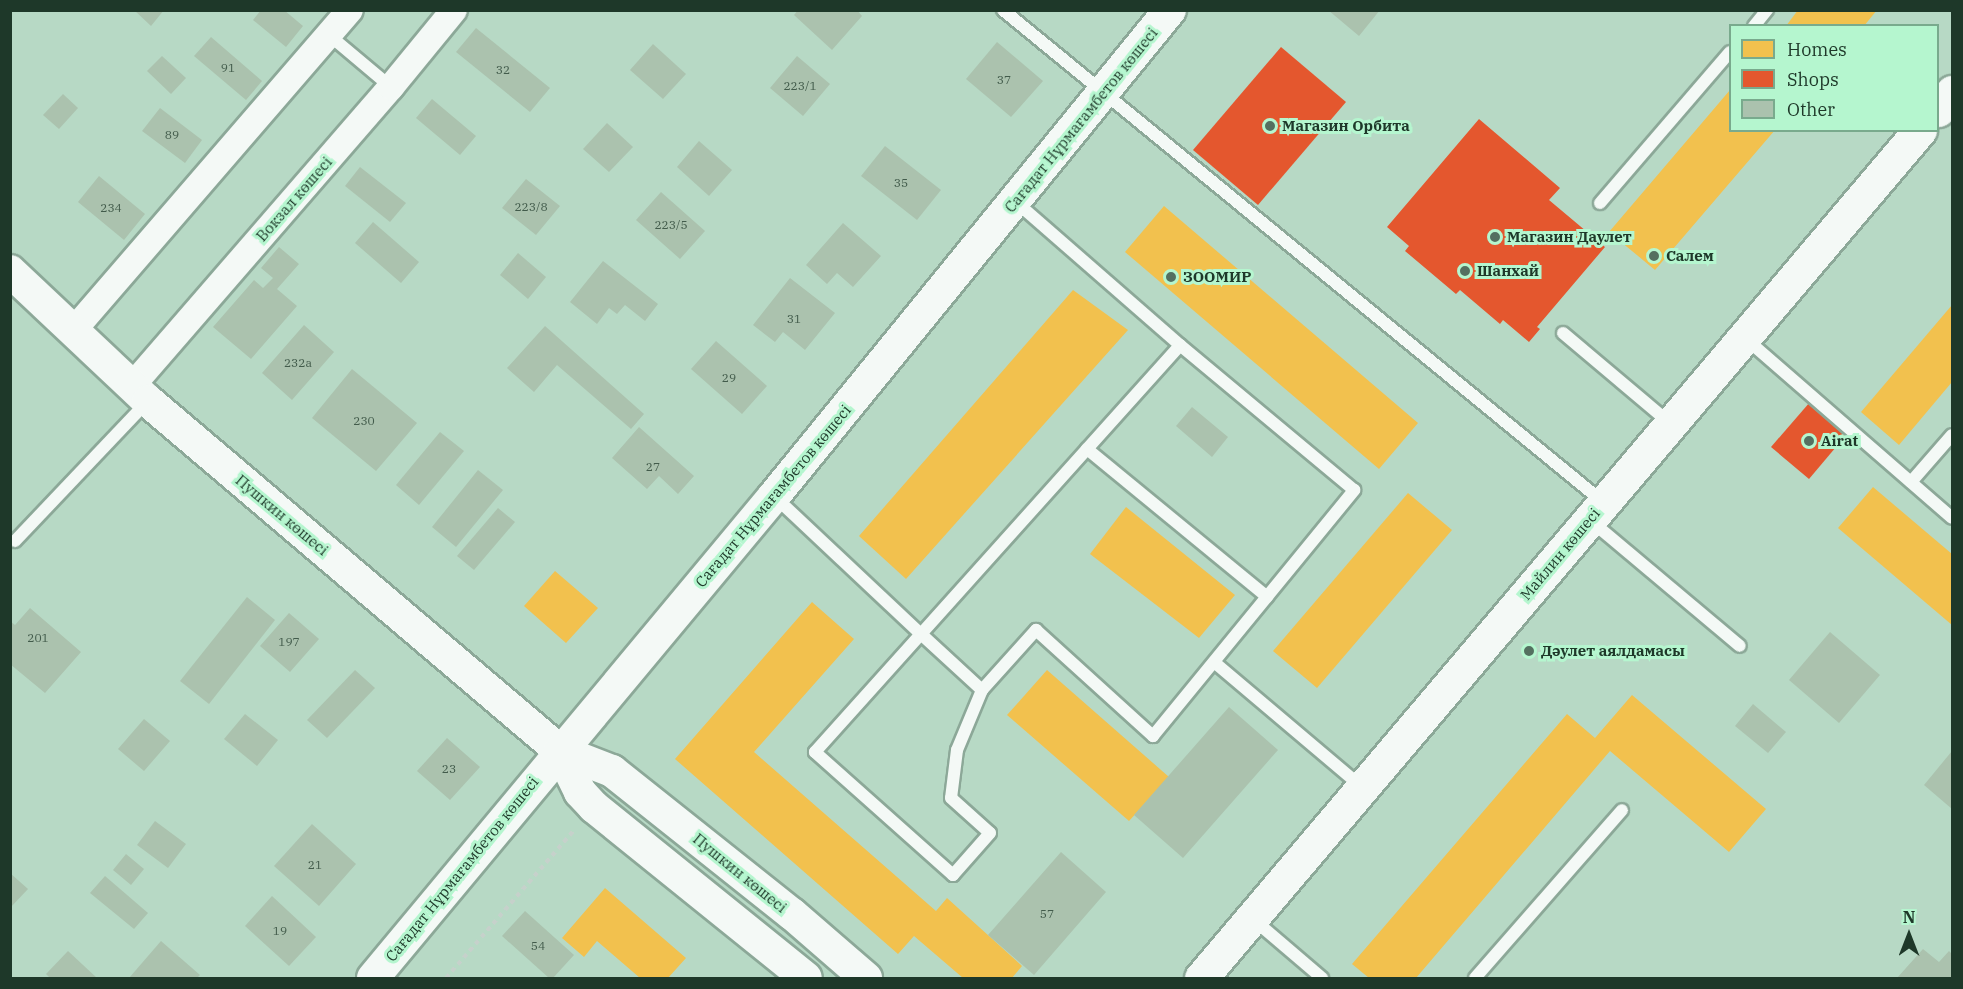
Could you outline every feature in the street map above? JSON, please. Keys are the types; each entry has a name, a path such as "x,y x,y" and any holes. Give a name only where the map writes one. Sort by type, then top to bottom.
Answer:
{"main road":[{"path":"1939,109 1953,92"},
{"name":"Майлин көшесі","path":"1201,978 1918,132"}],"street":[{"path":"72,332 350,10"},
{"name":"Вокзал көшесі","path":"140,394 453,10"},
{"name":"Сағадат Нұрмағамбетов көшесі","path":"373,978 774,496 1170,10"},
{"name":"Пушкин көшесі","path":"10,271 140,394 560,751 612,771 792,914 866,978"},
{"path":"560,751 587,799 806,978"}],"lane":[{"path":"1003,10 1597,512 1740,646"},
{"path":"1756,24 1767,10"},
{"path":"329,35 391,87"},
{"path":"1600,203 1729,54"},
{"path":"1015,202 1180,345 1354,490 1153,736 1036,630 982,690 957,750 951,798 990,833 953,875 815,752 1180,345"},
{"path":"1563,333 1671,424"},
{"path":"1744,337 1953,518"},
{"path":"15,541 140,394"},
{"path":"1911,482 1953,435"},
{"path":"1087,449 1267,597"},
{"path":"774,496 982,690"},
{"path":"1214,662 1362,788"},
{"path":"1475,978 1622,810"},
{"path":"1252,918 1322,978"}],"path":[{"path":"446,978 587,799"}],"building: Homes":[{"path":"1798,10 1877,10 1866,24 1788,24"},
{"path":"1729,91 1729,132 1773,132 1655,270 1609,232"},
{"path":"1164,206 1418,423 1379,469 1125,252"},
{"path":"1073,290 1128,330 906,579 859,536"},
{"path":"1952,305 1952,382 1899,445 1861,412"},
{"path":"1873,487 1952,554 1952,625 1838,528"},
{"path":"1408,493 1452,530 1317,688 1273,651"},
{"path":"1126,507 1235,595 1199,638 1090,554"},
{"path":"555,571 598,608 566,643 524,606"},
{"path":"812,602 854,639 754,752 936,911 947,898 1022,966 1012,978 963,978 914,936 898,954 675,759"},
{"path":"1047,670 1169,777 1129,821 1007,715"},
{"path":"1632,695 1766,809 1729,852 1610,751 1416,978 1369,978 1352,964 1567,714 1595,738"},
{"path":"605,888 686,958 668,978 640,978 597,941 584,957 562,938"}],"building: Shops":[{"name":"Магазин Орбита","path":"1281,47 1346,102 1258,205 1193,150"},
{"name":"Магазин Даулет","path":"1479,119 1560,188 1549,200 1605,247 1537,327 1540,329 1529,342 1503,320 1500,324 1460,290 1456,294 1405,251 1409,246 1387,227"},
{"name":"Airat","path":"1810,402 1847,434 1809,479 1771,447"}],"building: Other":[{"path":"134,10 164,10 151,26"},
{"path":"261,10 284,10 303,26 286,47 253,20"},
{"path":"798,10 857,10 862,16 832,50 794,15"},
{"path":"1328,10 1380,10 1359,36"},
{"path":"476,28 550,88 530,112 456,52"},
{"path":"211,37 262,81 246,100 194,56"},
{"path":"997,42 1043,81 1011,117 966,79"},
{"path":"653,44 686,74 663,99 630,70"},
{"path":"162,56 186,78 171,94 147,71"},
{"path":"797,56 830,84 803,116 770,88"},
{"path":"63,94 78,108 59,129 43,115"},
{"path":"432,99 476,136 460,155 416,118"},
{"path":"160,108 202,140 185,163 142,131"},
{"path":"607,123 633,147 609,172 583,149"},
{"path":"699,141 732,170 709,196 677,167"},
{"path":"885,146 941,190 917,220 861,176"},
{"path":"360,167 406,203 390,222 345,186"},
{"path":"99,176 145,214 124,240 78,202"},
{"path":"526,179 560,206 536,235 502,208"},
{"path":"661,192 705,231 680,259 636,220"},
{"path":"373,222 419,262 401,283 355,243"},
{"path":"843,223 881,256 853,287 837,273 827,284 806,265"},
{"path":"279,247 299,264 277,289 297,306 251,359 213,327 254,280 263,288 273,278 261,268"},
{"path":"518,253 546,277 528,299 500,275"},
{"path":"603,261 658,304 645,321 625,305 617,314 609,308 597,324 570,302"},
{"path":"790,278 835,313 805,350 783,332 775,342 753,325"},
{"path":"304,325 334,352 292,400 262,373"},
{"path":"545,326 644,414 631,429 557,365 534,392 507,368"},
{"path":"716,341 767,386 742,414 691,369"},
{"path":"352,369 417,423 376,471 312,418"},
{"path":"1192,407 1228,437 1212,457 1176,426"},
{"path":"639,427 694,476 678,494 659,476 647,489 612,458"},
{"path":"440,432 464,451 419,505 396,485"},
{"path":"478,470 503,490 456,547 432,527"},
{"path":"498,508 515,522 474,570 457,556"},
{"path":"247,597 275,620 209,704 180,681"},
{"path":"30,608 81,652 45,693 10,664 10,621 15,625"},
{"path":"289,613 319,639 290,672 260,646"},
{"path":"1830,632 1880,675 1839,723 1789,680"},
{"path":"355,670 375,688 327,738 307,720"},
{"path":"1753,704 1786,732 1768,753 1735,726"},
{"path":"1229,707 1278,750 1183,858 1134,815"},
{"path":"245,714 278,740 257,766 224,739"},
{"path":"144,719 170,741 144,771 118,749"},
{"path":"447,738 480,767 450,800 417,771"},
{"path":"1952,751 1952,809 1924,785"},
{"path":"155,821 186,844 168,868 137,845"},
{"path":"312,824 356,864 319,906 274,866"},
{"path":"1061,852 1106,892 1034,975 988,935"},
{"path":"126,854 144,869 131,885 113,870"},
{"path":"10,873 28,889 10,908"},
{"path":"105,876 148,913 134,929 90,893"},
{"path":"272,896 316,937 289,966 245,926"},
{"path":"525,911 574,955 553,978 549,978 502,936"},
{"path":"161,941 200,975 197,978 129,978"},
{"path":"1923,949 1939,962 1949,951 1952,954 1952,978 1897,978"},
{"path":"68,951 97,978 50,978 46,974"}],"place":[{"name":"Магазин Орбита","path":"1270,126"},
{"name":"Магазин Даулет","path":"1495,237"},
{"name":"Салем","path":"1654,256"},
{"name":"Шанхай","path":"1465,271"},
{"name":"ЗООМИР","path":"1171,277"},
{"name":"Airat","path":"1809,441"},
{"name":"Дәулет аялдамасы","path":"1529,651"}]}
